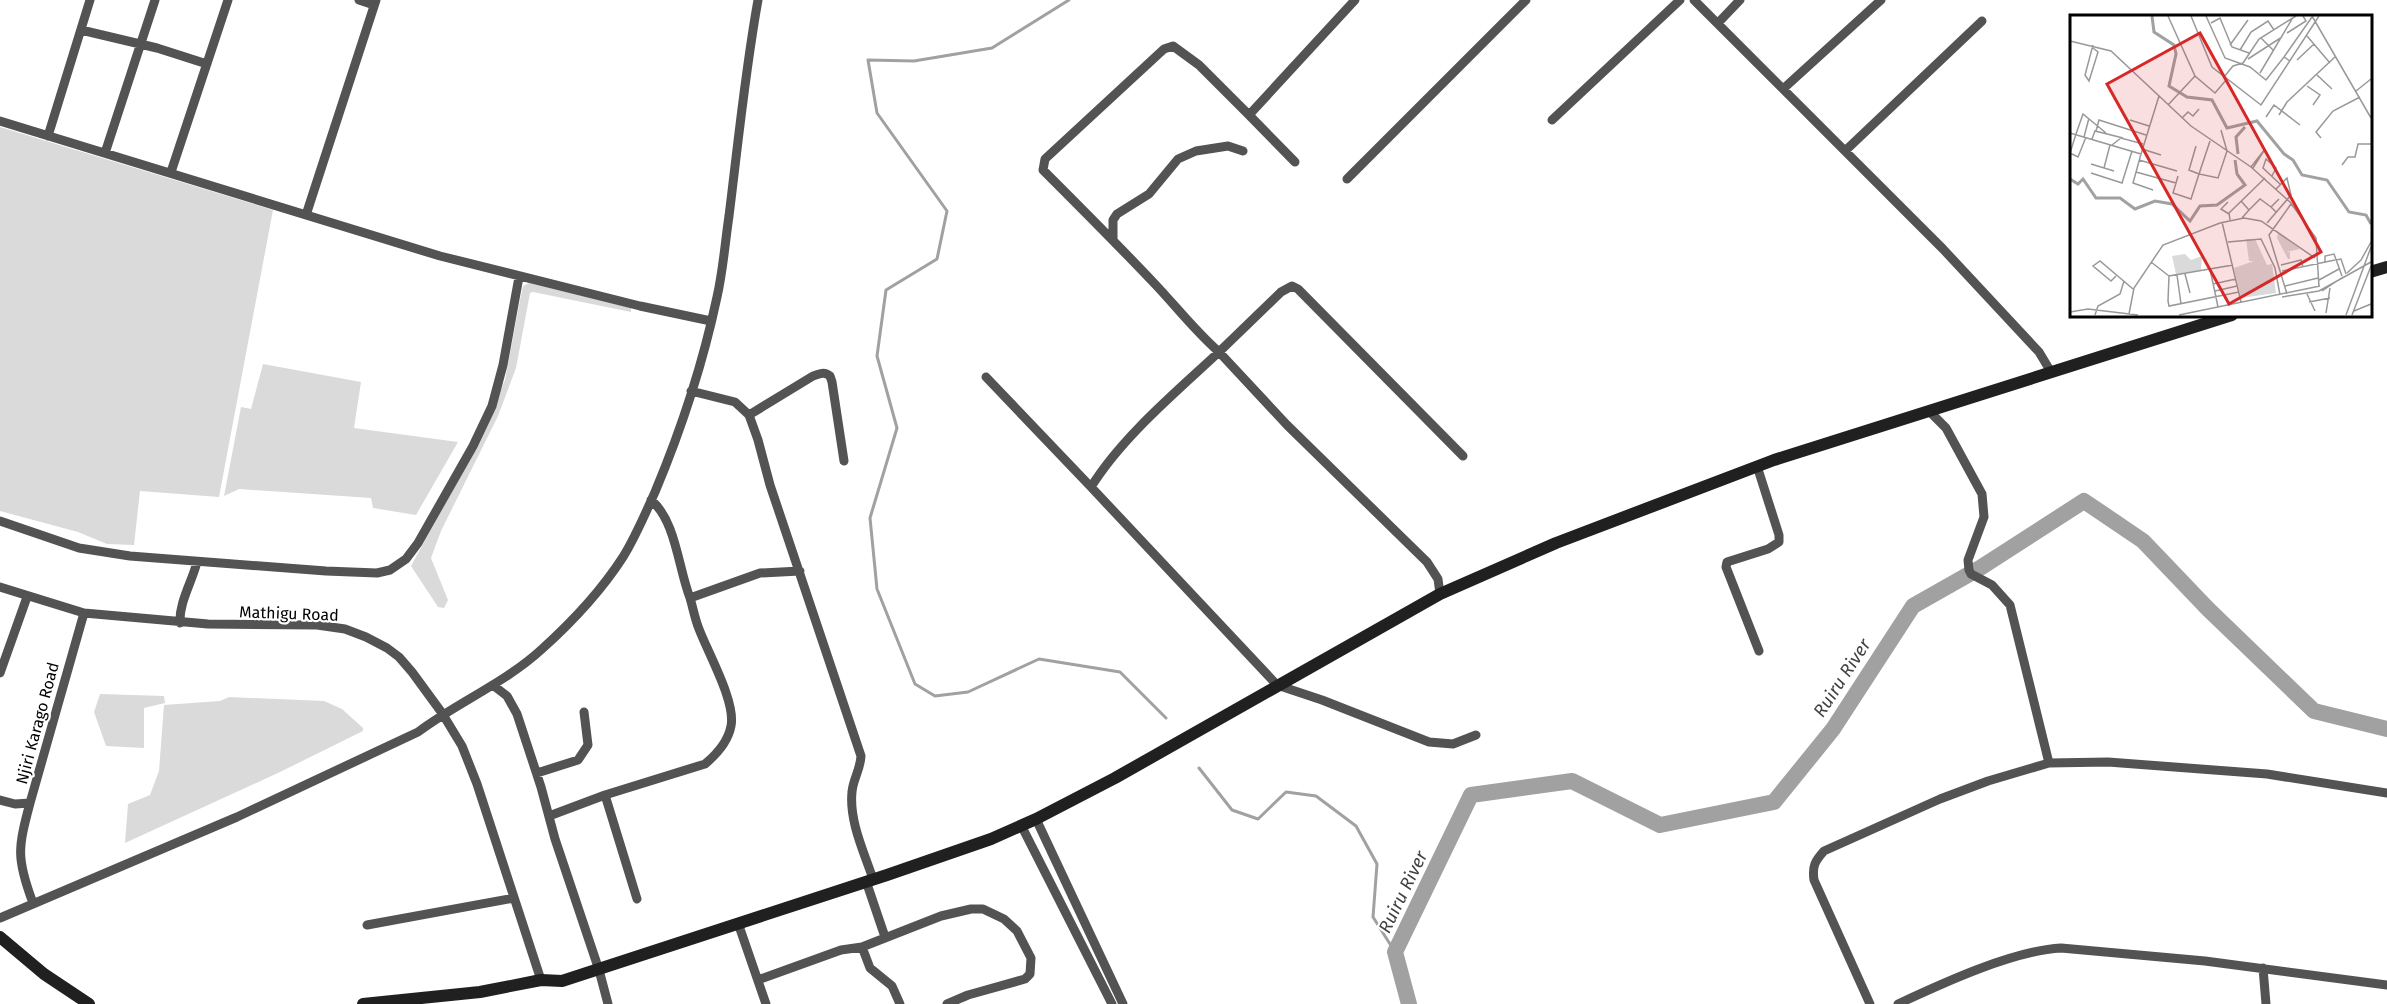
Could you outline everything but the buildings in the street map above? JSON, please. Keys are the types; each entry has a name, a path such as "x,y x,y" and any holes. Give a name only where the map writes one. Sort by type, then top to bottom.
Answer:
{"main road":[{"path":"2372,271 2387,267"},
{"path":"363,1004 480,992 541,980 562,981 991,839 1036,819 1115,778 1440,594 1556,543 1757,466 2229,316"},
{"path":"0,937 44,974 89,1004"}],"street":[{"path":"48,136 90,0"},
{"path":"105,153 155,0"},
{"path":"171,172 228,0"},
{"path":"306,215 375,2 359,0"},
{"path":"0,918 248,813 418,732 442,714 494,686 542,650 601,588 623,556 669,457 711,321 721,272 748,56 759,0"},
{"path":"1249,115 1355,0"},
{"path":"1347,179 1526,0"},
{"path":"1552,120 1680,0"},
{"path":"1694,0 1943,249 2031,343 2047,363 2051,372"},
{"path":"1718,23 1740,0"},
{"path":"1784,89 1881,0"},
{"path":"1845,151 1982,21"},
{"path":"81,30 142,44 207,64"},
{"path":"1295,162 1180,49 1173,46 1164,49 1045,159 1043,170 1113,240 1189,325 1219,352 1287,425 1427,562 1438,579 1440,594"},
{"path":"0,121 440,256 519,277 711,321"},
{"path":"1113,240 1113,220 1117,214 1149,194 1178,159 1196,151 1228,146 1243,151"},
{"path":"0,521 79,548 130,556 377,573 390,570 406,559 452,485 492,406 504,365 519,277"},
{"path":"1091,487 1105,467 1171,396 1281,292 1292,286 1298,289 1463,456"},
{"path":"749,415 823,372 830,376 832,382 844,461"},
{"path":"986,377 1277,685 1429,742 1453,744 1476,735"},
{"path":"691,391 735,402 749,415 758,440 770,484 861,756 860,769 853,782 852,808 885,937"},
{"path":"1929,411 1942,422 1982,494 1984,517 1968,560 1971,574 1992,585 2010,604 2049,764"},
{"path":"1757,466 1779,534 1779,542 1768,549 1727,562 1726,567 1759,651"},
{"path":"549,816 605,795 705,764 717,754 731,726 732,710 699,628 669,526 663,511 651,500"},
{"path":"180,623 181,607 192,582 197,562"},
{"path":"690,598 760,573 800,571"},
{"name":"Mathigu Road","path":"0,587 84,613 180,623 259,626 317,625 345,629 366,637 399,657 442,714 462,746 477,784 541,980"},
{"path":"0,673 3,658 27,597"},
{"name":"Njiri Karago Road","path":"0,800 15,804 30,803 84,613"},
{"path":"494,686 512,703 537,773 608,1004"},
{"path":"537,773 578,760 584,753 588,745 584,712"},
{"path":"1870,1004 1814,880 1813,868 1816,859 1824,851 1922,806 1988,781 2049,764 2108,762 2267,774 2387,794"},
{"path":"605,795 637,899"},
{"path":"30,803 19,859 22,876 33,903"},
{"path":"1036,819 1123,1004"},
{"path":"1021,825 1112,1004"},
{"path":"1046,872 1059,866"},
{"path":"366,925 514,898"},
{"path":"758,980 841,950 862,947 941,916 971,909 983,909 1004,919 1017,931 1030,958 1030,974 1025,979 968,994 947,1004"},
{"path":"738,923 766,1004"},
{"path":"862,947 870,968 892,986 900,1004"},
{"path":"1904,1003 1991,966 2046,949 2079,949 2263,968 2387,985"},
{"path":"2263,968 2266,1004"}],"shaded area":[{"path":"0,127 273,210 219,497 140,491 134,545 107,544 78,532 0,511"},
{"path":"529,283 631,308 631,312 530,293 516,368 498,416 441,531 431,558 448,600 444,608 438,607 411,566 467,464 505,380 523,286"},
{"path":"263,364 361,382 354,428 458,442 416,515 373,508 371,498 239,489 224,496 241,407 251,409"},
{"path":"100,694 164,696 165,703 144,708 144,748 106,746 94,712"},
{"path":"229,697 324,701 342,709 363,728 363,731 125,843 128,804 150,795 159,771 164,705 220,701"}],"waterway":[{"path":"1069,0 992,48 914,61 868,60 877,113 947,211 937,259 886,290 877,356 897,428 870,518 877,589 915,684 935,696 968,692 1039,659 1120,672 1166,718"},
{"name":"Ruiru River","path":"1409,1004 1395,952 1471,795 1572,781 1660,825 1774,802 1833,729 1913,606 1980,568 2084,501 2143,541 2208,609 2314,711 2387,729"},
{"path":"1199,768 1232,810 1258,819 1286,792 1316,796 1356,826 1377,864 1373,917 1395,952"}]}
